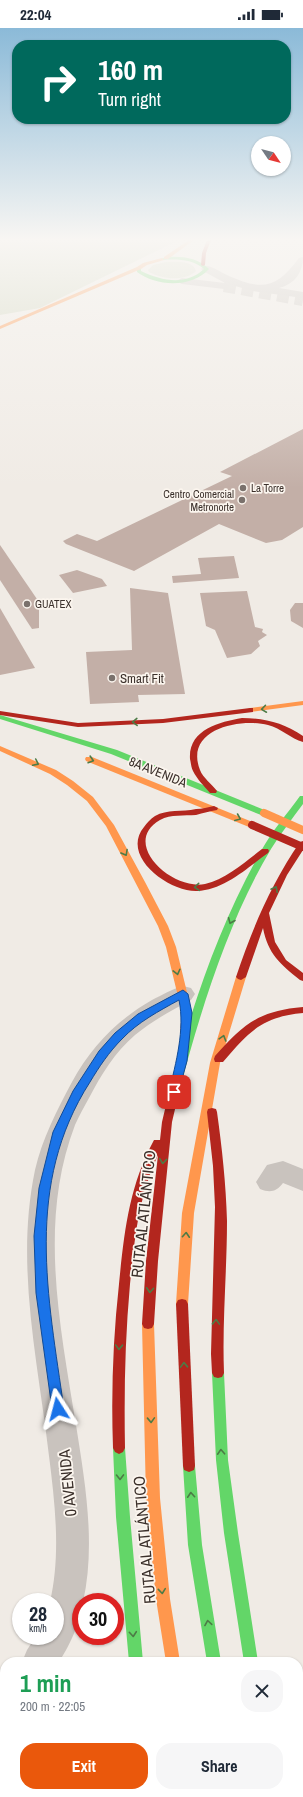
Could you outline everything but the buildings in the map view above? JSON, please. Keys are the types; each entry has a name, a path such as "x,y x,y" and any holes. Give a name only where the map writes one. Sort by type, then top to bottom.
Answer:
{"main road":[{"path":"0,328 13,323"},
{"path":"0,713 78,725 163,721 303,703"},
{"name":"8A AVENIDA","path":"0,717 114,752 213,791 303,830"},
{"path":"213,791 195,768 192,756 195,743 202,735 213,727 228,722 264,722 276,725 294,733 303,740"},
{"path":"0,748 52,772 82,792 100,811 110,825 141,882 163,926 171,947 187,1013 182,1061"},
{"name":"8A AVENIDA","path":"80,756 102,763 214,808 303,847"},
{"name":"RUTA AL ATLÁNTICO","path":"172,1657 163,1599 153,1498 147,1333 152,1261 167,1122 182,1061 216,956 238,904 267,849 303,798"},
{"path":"214,808 195,812 178,812 164,815 151,822 144,832 142,844 146,858 163,876 182,887 195,888 207,886 222,880 267,849"},
{"path":"213,1657 195,1545 187,1431 182,1298 188,1213 215,1063 250,948 274,891 291,861 303,844"},
{"path":"264,913 270,942 283,962 303,978"},
{"path":"215,1063 245,1031 260,1019 277,1011 303,1010"},
{"path":"210,1090 220,1170 221,1222 216,1342 222,1460 231,1533 250,1657"},
{"path":"136,1657 121,1501 118,1378 121,1308 128,1246 140,1185 167,1122"}],"street":[{"name":"0 AVENIDA","path":"42,1657 57,1633 68,1600 71,1552 71,1505 42,1293 39,1236 44,1188 59,1132 77,1094 103,1054 119,1035 142,1017 183,994"},
{"path":"269,1182 276,1172 283,1171 303,1181"}],"traffic: fast":[{"path":"0,717 114,752 264,813"},
{"path":"175,1088 202,996 237,907 266,850 303,798"},
{"path":"218,1373 222,1460 231,1533 250,1657"},
{"path":"119,1448 123,1517 136,1657"},
{"path":"189,1466 195,1545 213,1657"}],"traffic: slow":[{"path":"0,328 13,323"},
{"path":"250,710 303,703"},
{"path":"0,748 53,772 70,783 90,799 110,825 141,882 163,926 171,947 187,1013 185,1030"},
{"path":"89,759 252,825"},
{"path":"264,813 303,830"},
{"path":"182,1304 188,1213 215,1063 241,977"},
{"path":"148,1324 153,1498 163,1599 172,1657"}],"traffic: jam":[{"path":"0,713 78,725 163,721 250,710"},
{"path":"213,791 200,776 195,766 194,752 198,741 205,732 216,726 229,722 255,720 277,725 303,740"},
{"path":"214,808 196,812 162,816 152,822 144,832 142,843 144,855 151,865 172,882 184,887 205,887 224,880 265,851"},
{"path":"252,825 303,847"},
{"path":"241,977 266,908 283,875 303,844"},
{"path":"264,913 270,942 283,962 303,978"},
{"path":"219,1059 246,1030 264,1018 288,1011 303,1010"},
{"path":"148,1324 152,1261 167,1122 175,1088"},
{"path":"212,1112 216,1139 221,1207 217,1335 218,1373"},
{"path":"119,1448 118,1384 120,1342 132,1219 140,1185 158,1143"},
{"path":"182,1304 189,1466"}],"place":[{"name":"La Torre","path":"243,488"},
{"name":"Centro Comercial Metronorte","path":"242,500"},
{"name":"GUATEX","path":"27,604"},
{"name":"Smart Fit","path":"112,678"}],"route":[{"path":"58,1409 46,1332 39,1236 44,1188 59,1132 77,1094 103,1054 119,1035 142,1017 183,994 187,1013 182,1061 174,1092"}]}
